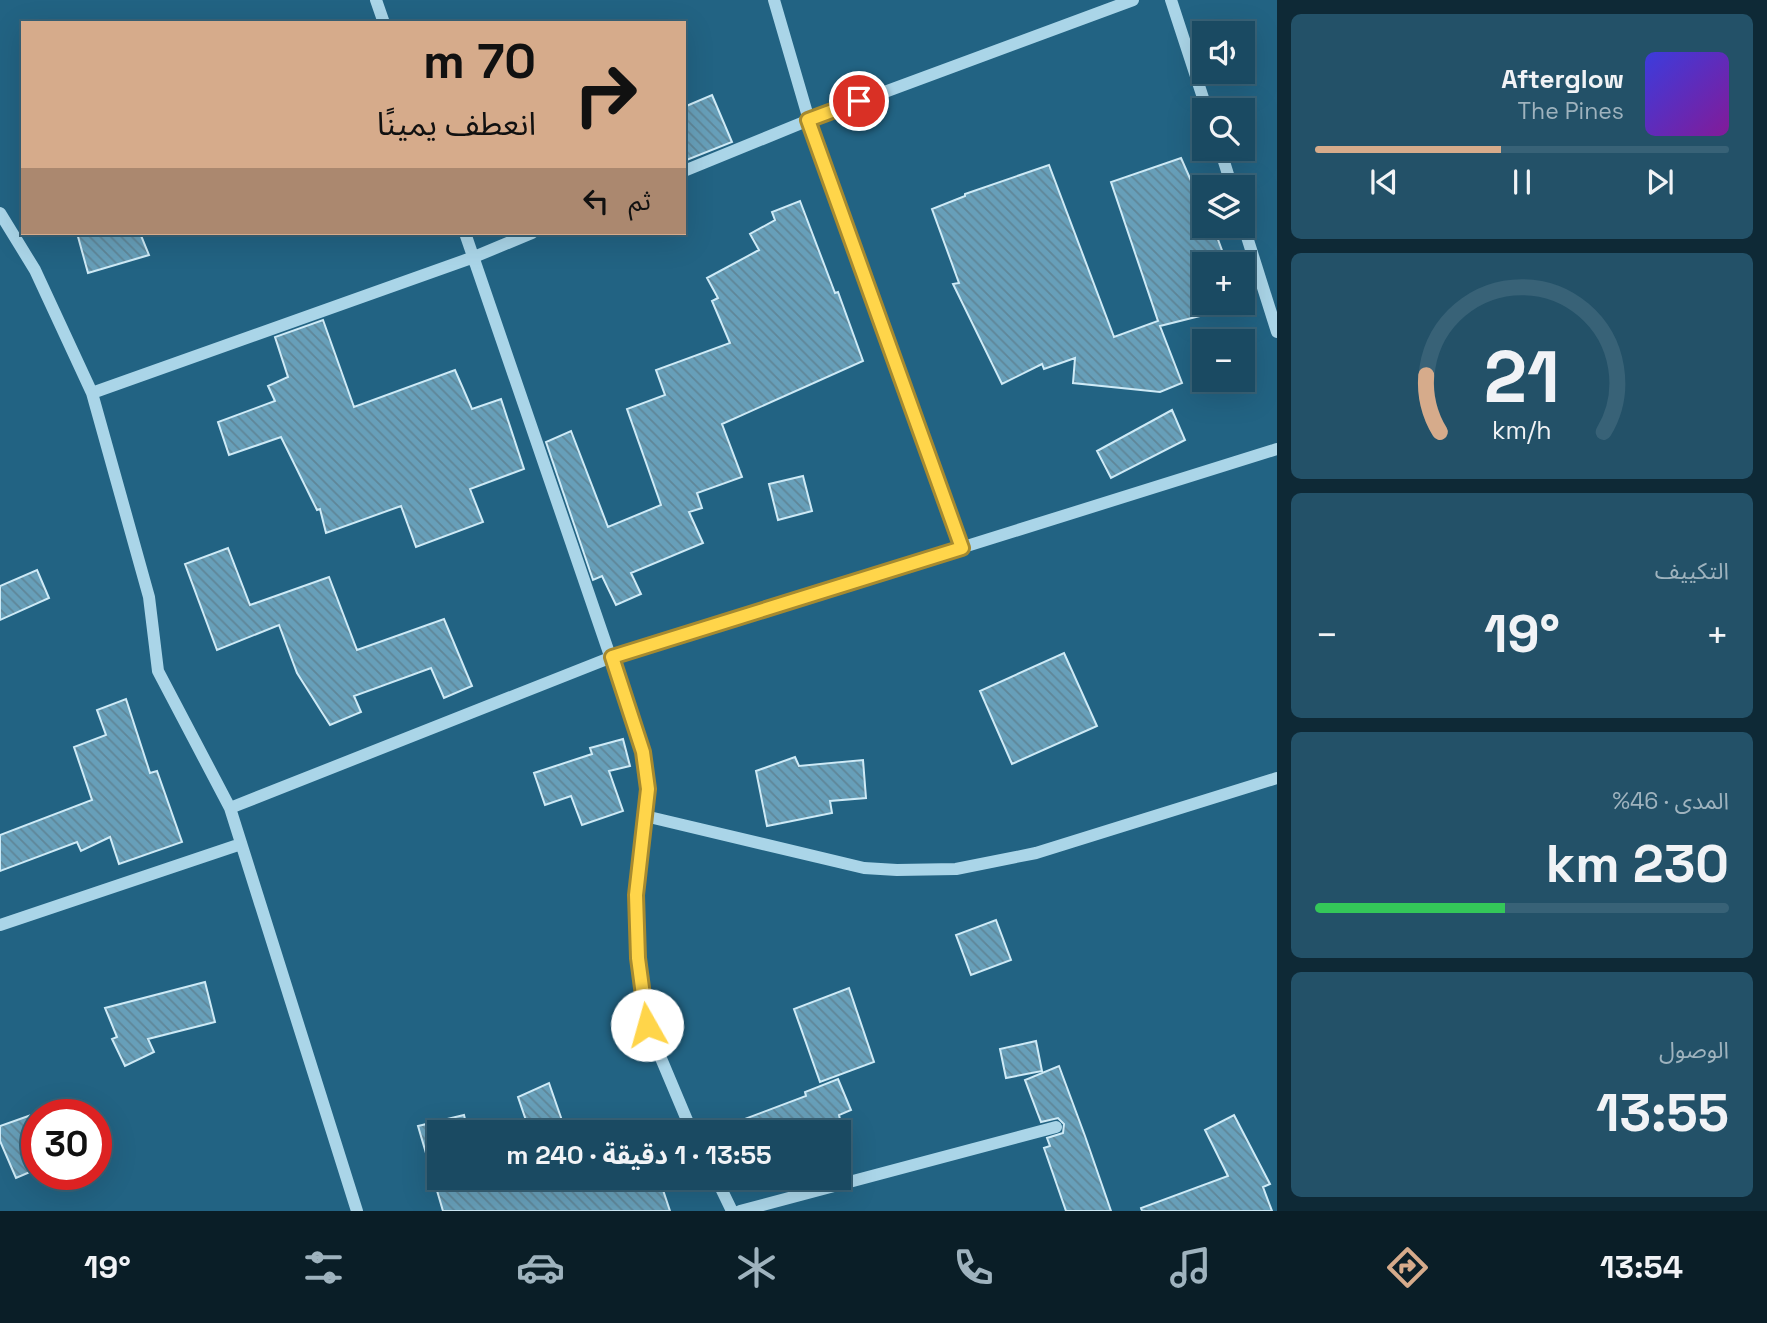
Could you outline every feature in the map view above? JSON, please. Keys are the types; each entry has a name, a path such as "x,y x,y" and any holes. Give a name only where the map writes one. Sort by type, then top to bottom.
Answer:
{"street":[{"path":"376,0 383,21"},
{"path":"774,0 808,120 962,548"},
{"path":"686,170 808,120 1133,0"},
{"path":"1171,0 1203,98"},
{"path":"0,213 35,270 92,393 149,597 158,671 230,808 357,1211"},
{"path":"466,235 643,752 648,789 636,895 638,958 647,1025 687,1120"},
{"path":"92,393 474,257 528,235"},
{"path":"1247,238 1277,332"},
{"path":"230,808 612,657 1277,449"},
{"path":"645,816 864,868 956,870 1036,853 1277,778"},
{"path":"0,925 241,844"},
{"path":"740,1211 1056,1127"},
{"path":"722,1190 732,1211"}],"building":[{"path":"712,95 732,142 686,160 686,106"},
{"path":"1181,158 1192,183 1192,238 1217,238 1223,252 1192,252 1192,315 1204,315 1160,326 1182,383 1160,392 1073,383 1075,358 1044,369 1042,364 1002,384 953,284 959,283 932,209 965,194 1049,165 1114,337 1158,321 1111,182"},
{"path":"800,201 863,361 722,424 742,477 697,493 702,508 689,512 703,543 631,573 641,594 616,605 602,576 593,580 546,442 571,431 608,527 661,505 627,409 665,395 656,370 730,343 712,301 718,298 707,278 759,250 750,234 775,220 772,212"},
{"path":"78,235 141,235 149,255 88,273"},
{"path":"323,320 354,407 455,370 472,409 501,399 524,469 470,489 483,522 416,547 401,506 326,533 320,509 317,510 281,437 229,455 218,422 275,401 268,386 288,377 275,337"},
{"path":"1172,410 1185,440 1111,478 1097,451"},
{"path":"803,476 812,511 778,520 769,484"},
{"path":"228,548 250,605 329,577 357,650 444,619 472,686 444,698 431,668 354,696 361,712 330,725 297,673 279,625 217,650 185,564"},
{"path":"37,570 49,598 0,620 0,586"},
{"path":"1064,653 1097,726 1012,764 980,691"},
{"path":"126,699 150,773 157,771 182,842 119,864 110,837 81,851 77,842 0,871 0,835 92,800 74,747 106,735 97,710"},
{"path":"623,739 630,766 609,771 623,811 582,825 571,796 545,805 534,773 592,754 590,748"},
{"path":"795,757 799,766 863,760 866,798 830,801 832,813 767,826 756,771"},
{"path":"996,920 1011,960 971,975 956,935"},
{"path":"205,982 215,1022 148,1039 154,1052 125,1066 112,1039 117,1037 105,1008"},
{"path":"849,988 874,1062 820,1082 794,1009"},
{"path":"1036,1041 1042,1071 1006,1078 1000,1049"},
{"path":"1059,1066 1111,1211 1066,1211 1044,1148 1050,1146 1047,1138 1063,1133 1064,1124 1058,1118 1041,1122 1025,1080"},
{"path":"838,1079 851,1110 839,1115 840,1120 742,1120 806,1096 805,1092"},
{"path":"549,1083 562,1120 526,1120 518,1097"},
{"path":"464,1115 465,1120 443,1120"},
{"path":"1234,1115 1270,1184 1263,1187 1272,1211 1142,1211 1141,1208 1228,1176 1205,1130"},
{"path":"21,1119 21,1176 16,1178 0,1141 0,1126"},
{"path":"427,1124 427,1157 418,1126"},
{"path":"437,1190 663,1190 670,1211 443,1211"}],"route":[{"path":"647,1025 638,958 636,895 648,789 643,752 612,657 962,548 808,120 859,101"}]}
